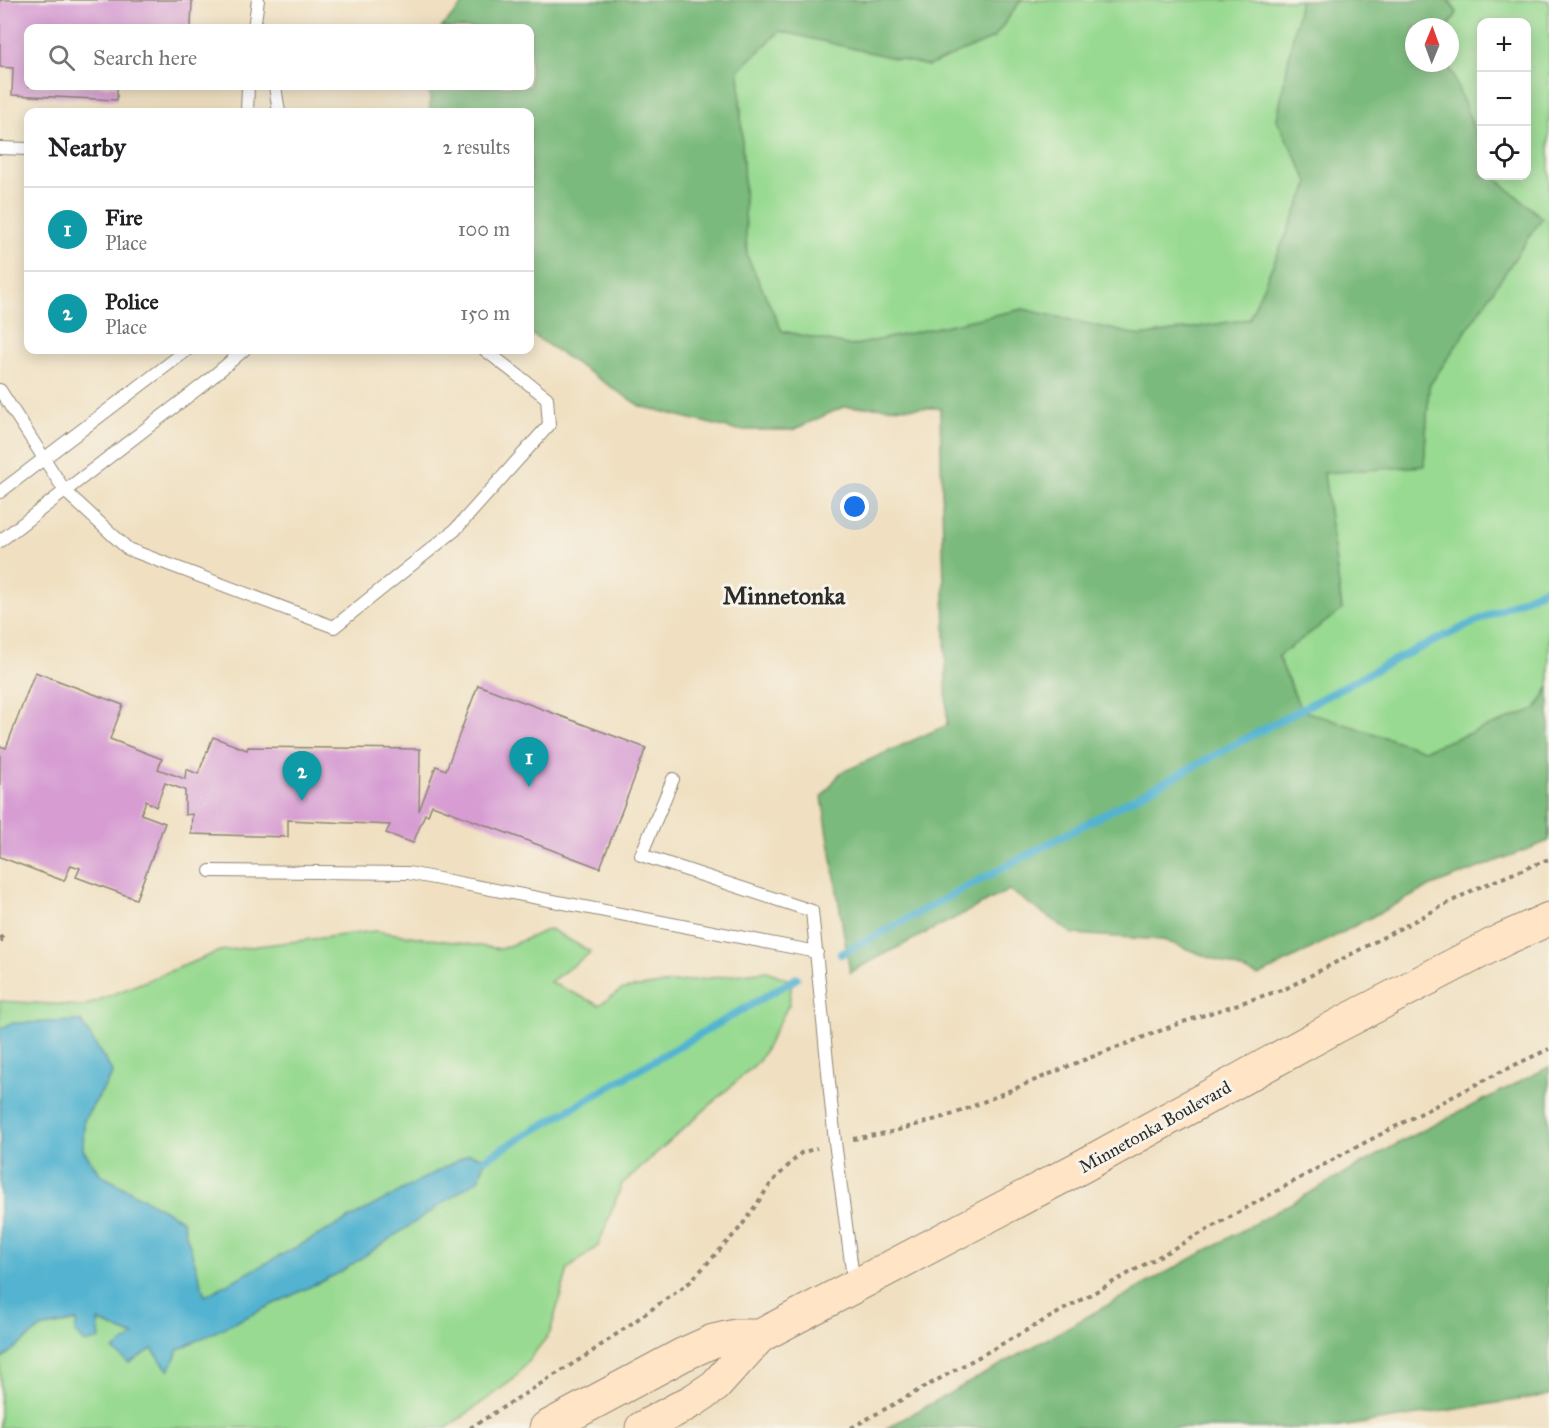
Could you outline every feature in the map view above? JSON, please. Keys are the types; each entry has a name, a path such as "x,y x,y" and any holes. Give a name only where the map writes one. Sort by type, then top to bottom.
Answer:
{"main road":[{"name":"Minnetonka Boulevard","path":"642,1428 716,1386 760,1336 1082,1167 1347,1021 1504,939 1549,919"},
{"name":"Minnetonka Boulevard","path":"546,1428 712,1341 735,1336 760,1336"}],"lane":[{"path":"255,24 258,0"},
{"path":"257,14 261,24"},
{"path":"247,108 248,90"},
{"path":"276,90 278,108"},
{"path":"0,148 24,149"},
{"path":"0,492 182,354"},
{"path":"0,541 204,384 239,354"},
{"path":"0,390 65,492 128,549 334,627 455,530 549,425 547,398 489,354"},
{"path":"673,779 640,855 812,911 836,1142 854,1286"},
{"path":"210,871 408,873 817,952"}],"path":[{"path":"470,1428 590,1353 690,1282 740,1228 772,1182 801,1153 836,1142 891,1132 954,1114 1161,1030 1287,988 1475,889 1549,859"},
{"path":"851,1428 1345,1153 1549,1049"}],"green space":[{"path":"467,0 1021,0 994,38 928,66 780,31 739,70 747,256 782,331 851,346 1023,309 1141,336 1249,319 1309,183 1277,120 1300,0 1448,0 1457,13 1454,18 1405,18 1405,72 1452,72 1477,137 1477,180 1498,180 1542,218 1429,386 1424,466 1324,473 1342,610 1278,656 1301,710 1424,750 1536,709 1549,687 1549,841 1429,887 1259,976 1163,940 1073,934 1009,890 850,972 822,797 840,773 947,725 940,408 843,407 793,430 735,430 640,406 534,336 534,108 430,108 430,90 534,90 534,24 445,24"},
{"path":"1021,0 1300,0 1277,120 1309,183 1249,319 1141,336 1023,309 851,346 782,331 747,256 739,70 780,31 928,66 994,38"},
{"path":"1449,0 1549,0 1549,687 1536,709 1424,750 1301,710 1278,656 1342,610 1324,473 1424,465 1429,386 1541,218 1498,180 1531,180 1531,18 1477,18 1477,137 1452,72 1459,72 1459,18 1454,18 1457,13"},
{"path":"550,929 591,952 550,982 599,1005 623,989 767,971 792,981 789,1004 759,1061 622,1184 598,1246 568,1269 550,1333 514,1379 447,1428 0,1428 0,1360 41,1328 77,1321 98,1321 135,1336 128,1363 182,1220 101,1175 83,1150 84,1120 113,1073 12,1023 0,1029 0,1001 84,1006 220,951 375,931 501,949"},
{"path":"1549,1067 1549,1395 1333,1428 887,1428 1408,1138"}],"water":[{"path":"81,1021 113,1073 84,1120 83,1150 101,1175 182,1220 205,1296 469,1154 486,1158 479,1179 339,1273 179,1349 169,1371 152,1349 129,1363 113,1350 134,1336 98,1321 100,1339 85,1343 75,1332 77,1321 41,1328 0,1360 0,1029 12,1023"}],"building":[{"path":"0,0 192,0 191,24 24,24 24,90 117,90 117,100 12,95 13,68 0,67"},
{"path":"35,672 123,705 110,739 162,759 158,769 185,779 186,769 198,774 213,737 247,750 248,747 420,749 419,811 436,766 446,770 478,685 646,748 600,868 432,805 428,815 425,814 413,843 386,833 390,825 288,820 288,837 191,834 192,814 185,815 185,790 165,783 156,807 146,801 141,814 165,823 136,899 76,877 80,868 71,865 64,881 0,857 0,746 6,748"}],"waterway":[{"path":"841,954 1392,661 1549,587"},
{"path":"486,1158 797,978"}],"place":[{"name":"Fire","path":"529,787"},
{"name":"Police","path":"302,801"}],"district":[{"name":"Minnetonka","path":"784,596"}]}
